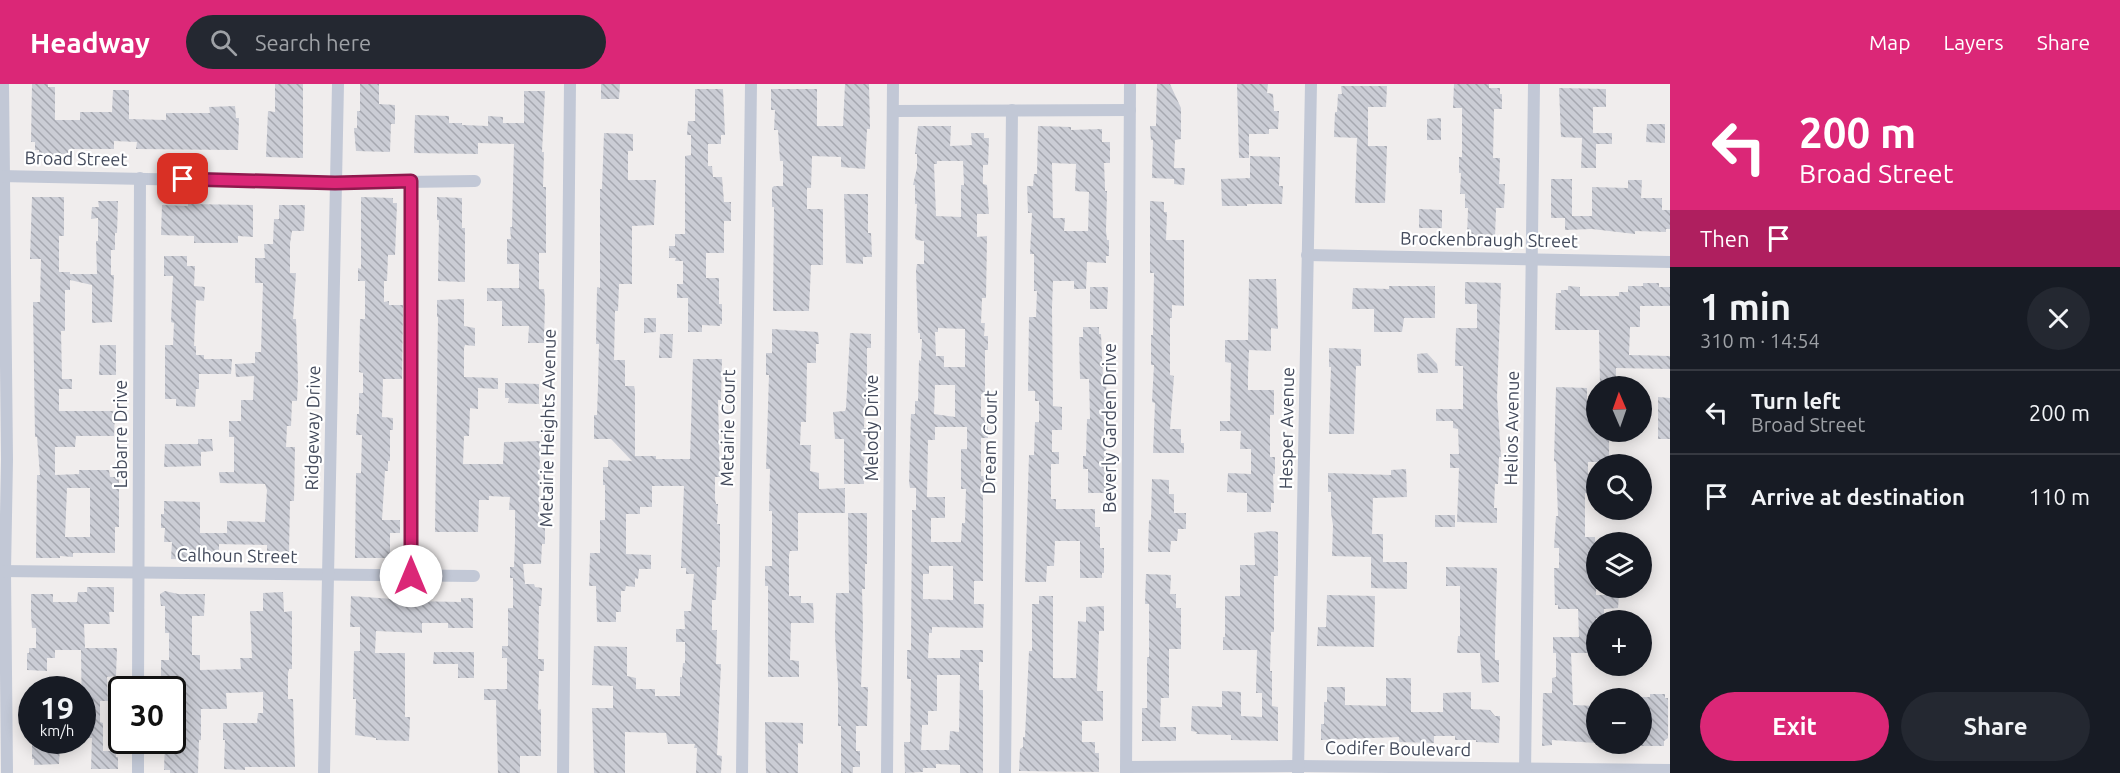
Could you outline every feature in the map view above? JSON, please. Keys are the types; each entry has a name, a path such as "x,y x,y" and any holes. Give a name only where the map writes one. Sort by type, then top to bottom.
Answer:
{"street":[{"path":"3,84 2,176 7,459 2,572 7,773"},
{"name":"Ridgeway Drive","path":"324,773 338,84"},
{"name":"Metairie Heights Avenue","path":"563,773 570,84"},
{"name":"Metairie Court","path":"742,773 751,84"},
{"name":"Melody Drive","path":"887,773 894,84"},
{"name":"Beverly Garden Drive","path":"1126,770 1130,84"},
{"name":"Hesper Avenue","path":"1298,769 1311,84"},
{"name":"Helios Avenue","path":"1525,771 1534,84"},
{"name":"Dream Court","path":"1005,773 1012,110"},
{"path":"893,111 1130,110"},
{"name":"Broad Street","path":"2,176 335,183 475,181"},
{"name":"Labarre Drive","path":"138,676 140,178"},
{"path":"411,181 411,576"},
{"name":"Brockenbraugh Street","path":"1307,255 1670,262"},
{"name":"Calhoun Street","path":"2,572 139,571 328,576 474,576"},
{"path":"138,754 138,773"},
{"name":"Codifer Boulevard","path":"1126,770 1670,770"}],"building":[{"path":"32,84 48,84 48,87 55,87 55,120 80,120 80,112 112,112 113,90 129,90 129,119 166,120 166,113 210,113 209,107 235,106 236,118 239,118 238,150 136,149 137,142 114,141 114,149 71,149 71,154 62,154 62,156 39,156 39,150 35,150 35,142 31,142"},
{"path":"275,84 303,84 303,158 266,157 268,111 275,112"},
{"path":"360,84 379,84 379,104 395,105 395,124 391,124 390,152 356,151 354,128 357,128 357,111 360,111"},
{"path":"601,84 620,84 619,99 601,99"},
{"path":"845,84 869,84 870,129 867,129 865,169 841,167 841,157 812,156 811,188 807,188 807,209 823,209 823,265 811,265 809,311 773,311 774,207 772,207 772,188 783,186 783,161 780,161 778,130 774,130 775,110 771,110 771,89 817,89 817,126 843,126"},
{"path":"1157,84 1170,84 1181,108 1181,139 1175,140 1174,168 1185,168 1184,185 1174,184 1174,179 1152,178 1153,140 1151,140 1150,126 1156,126"},
{"path":"1237,84 1268,84 1267,93 1273,94 1274,111 1279,111 1278,129 1269,129 1269,134 1249,134 1249,158 1239,158"},
{"path":"1454,84 1489,84 1489,88 1500,88 1500,94 1502,94 1502,109 1494,109 1493,158 1500,158 1499,184 1505,184 1504,208 1496,208 1495,238 1467,237 1468,208 1465,208 1465,194 1460,194 1461,173 1459,173 1459,157 1462,157 1462,108 1453,108"},
{"path":"1341,86 1387,86 1386,107 1368,107 1368,146 1387,146 1385,203 1355,203 1357,138 1334,137 1335,112 1337,112 1338,94 1342,94"},
{"path":"1559,88 1606,89 1606,107 1593,107 1593,133 1612,133 1612,144 1596,144 1596,168 1581,168 1582,138 1561,137"},
{"path":"695,89 723,89 725,135 721,135 721,144 708,144 708,166 712,166 713,177 722,177 724,202 731,202 731,221 724,221 724,253 706,253 706,278 719,278 722,324 720,326 702,325 702,332 688,332 688,298 677,298 677,284 683,284 683,261 669,258 669,246 675,246 675,234 685,234 685,156 691,155 691,135 687,135 688,121 695,121"},
{"path":"524,91 545,91 542,152 544,152 543,187 546,187 546,253 539,253 539,289 544,289 545,299 544,343 528,343 529,326 502,326 502,301 487,301 487,288 519,288 519,264 507,264 507,239 511,239 510,227 512,227 514,144 478,143 478,154 414,153 415,115 449,116 449,123 462,123 462,125 488,126 488,116 503,117 503,123 524,123"},
{"path":"1441,118 1441,140 1427,140 1427,119"},
{"path":"1647,124 1665,124 1665,143 1646,142"},
{"path":"918,126 951,126 950,146 972,145 971,133 984,133 984,138 989,138 988,165 983,165 983,184 987,185 989,214 977,214 977,237 987,236 986,298 982,298 981,323 985,323 984,336 988,336 988,350 985,350 985,394 981,394 981,417 985,417 985,421 988,421 988,438 981,438 981,476 986,476 985,490 983,490 983,581 974,581 974,604 984,604 983,628 932,627 932,633 929,633 928,658 960,658 960,650 983,650 983,662 979,662 979,690 983,690 983,773 960,773 960,765 936,764 936,768 923,768 923,772 905,773 904,742 910,742 911,679 907,679 907,650 911,650 912,510 916,510 916,488 910,488 909,482 911,414 915,414 915,401 918,401 922,339 918,333 916,270 917,264 924,264 924,241 915,238 917,204 915,204 915,185 913,185 917,154 915,154","holes":["937,161 963,161 964,185 961,185 961,217 936,216 934,164 937,164","938,328 965,329 965,367 944,367 944,356 936,356 935,332 938,332","935,385 955,385 955,417 934,414","935,427 967,427 967,449 961,449 961,489 966,489 965,523 962,523 961,542 931,542 931,518 945,518 945,497 927,497 928,440 935,440","929,566 953,566 953,600 923,599 923,574 929,574","937,675 960,675 959,732 950,731 949,750 921,750 922,725 928,725 928,711 937,711"]},
{"path":"1038,126 1071,127 1071,130 1102,129 1102,142 1110,142 1110,163 1104,163 1109,256 1106,256 1106,263 1087,262 1086,289 1074,289 1074,281 1053,281 1052,307 1053,406 1062,407 1062,430 1052,430 1052,452 1059,452 1059,464 1051,464 1051,499 1056,499 1056,509 1095,509 1095,527 1100,527 1100,548 1104,548 1102,578 1080,578 1080,541 1055,541 1054,566 1047,566 1046,582 1025,582 1029,455 1034,455 1035,422 1039,422 1039,401 1035,401 1035,391 1028,391 1029,317 1036,317 1037,291 1034,291 1034,254 1030,254 1032,213 1028,213 1027,186 1033,186 1034,174 1037,174","holes":["1052,163 1076,164 1075,191 1089,192 1088,231 1064,231 1065,218 1053,218"]},
{"path":"604,133 633,134 633,151 628,151 628,180 656,180 654,225 632,226 632,284 619,284 618,311 615,311 614,360 625,360 625,386 634,386 635,390 635,456 656,456 656,459 690,459 693,359 722,359 721,400 718,400 720,477 715,477 715,499 718,504 717,524 720,524 720,567 717,567 716,600 712,600 712,630 717,630 716,664 721,664 717,755 722,756 721,773 696,773 697,748 694,748 695,744 668,744 666,733 625,732 625,773 594,773 592,708 613,708 613,686 592,685 594,646 627,647 627,676 636,678 636,689 655,689 655,696 680,696 680,677 682,677 683,663 685,663 685,642 676,642 676,629 685,629 684,611 691,611 694,574 686,574 686,568 681,568 684,486 652,486 652,507 640,507 640,514 626,514 626,554 651,555 651,569 639,569 638,579 635,578 635,587 626,586 625,591 621,591 621,612 616,612 616,622 597,622 596,586 589,586 590,553 600,553 600,520 605,520 603,467 608,467 608,460 632,461 611,439 594,439 594,415 597,415 598,386 597,287 600,288 600,189 602,189"},
{"path":"1250,156 1280,157 1279,186 1283,186 1282,204 1222,206 1221,179 1250,178"},
{"path":"1551,179 1572,179 1572,216 1592,216 1592,187 1628,188 1628,180 1642,180 1641,198 1662,198 1662,210 1670,210 1670,229 1666,229 1666,232 1635,231 1635,234 1592,229 1565,230 1565,218 1551,218"},
{"path":"844,194 868,194 868,233 871,233 872,257 863,257 863,264 846,263"},
{"path":"32,197 64,197 64,236 59,236 59,272 70,272 70,274 97,274 98,218 91,219 92,207 99,207 98,201 118,201 115,250 111,250 111,275 114,275 112,322 92,323 92,285 70,280 70,290 65,290 65,331 61,331 62,379 72,379 72,389 59,389 59,411 115,411 114,436 76,436 75,447 55,447 55,475 79,474 79,470 109,470 110,477 119,477 119,527 115,527 115,553 73,553 73,557 36,558 37,475 40,475 37,437 35,437 33,302 40,302 41,259 30,259","holes":["67,488 90,488 90,537 65,537"]},
{"path":"361,197 393,198 393,203 397,203 395,255 388,255 387,281 384,281 384,302 389,301 389,305 403,305 402,379 383,379 382,417 393,418 393,430 390,430 390,461 388,461 388,471 385,471 382,520 400,520 400,533 390,533 390,558 355,558 356,473 361,473 362,435 356,435 357,414 359,414 359,393 363,393 363,373 359,372 360,319 365,319 365,281 358,281 358,268 361,269"},
{"path":"437,197 462,198 462,228 465,228 465,282 438,281"},
{"path":"1150,201 1164,202 1164,212 1167,212 1166,240 1184,240 1184,306 1172,305 1172,318 1170,318 1170,375 1174,376 1170,429 1181,429 1184,453 1153,453 1155,403 1152,402 1154,365 1151,365 1151,335 1153,335 1154,273 1150,273"},
{"path":"188,204 253,205 253,237 238,236 238,243 194,243 194,236 161,235 162,205 188,206"},
{"path":"279,205 305,205 304,231 292,231 290,243 290,273 296,273 293,319 296,319 298,380 297,401 292,401 291,426 287,426 286,447 295,447 294,501 290,501 289,552 267,551 267,545 219,544 219,552 202,552 201,560 171,559 172,542 164,542 165,528 161,528 164,501 200,502 200,533 227,533 227,521 265,522 267,490 265,484 220,483 219,472 234,472 234,437 229,437 229,421 241,421 241,400 253,400 254,376 236,377 235,364 255,363 255,352 261,352 263,283 255,283 255,258 265,258 264,244 273,244 274,219 279,219"},
{"path":"1419,209 1442,210 1442,228 1419,228"},
{"path":"164,256 187,256 187,266 195,266 194,286 205,287 204,301 196,300 194,346 196,346 196,355 204,355 204,359 232,359 231,374 199,374 199,389 196,389 195,407 176,406 176,399 165,399 165,345 173,345 174,323 171,322 173,276 164,276"},
{"path":"1249,279 1276,279 1278,329 1271,328 1271,351 1249,350 1248,374 1248,390 1274,390 1274,415 1270,415 1270,457 1275,457 1274,503 1271,503 1271,512 1247,512 1247,493 1227,492 1228,473 1251,474 1251,449 1240,449 1241,431 1220,431 1220,421 1230,421 1231,363 1225,362 1225,340 1248,340"},
{"path":"1465,282 1501,283 1497,397 1501,457 1499,457 1498,484 1495,484 1494,508 1497,508 1497,523 1457,522 1459,468 1450,468 1450,454 1459,454 1458,429 1453,428 1453,421 1436,421 1436,409 1463,409 1463,366 1455,366 1456,328 1477,328 1477,304 1465,304"},
{"path":"1643,283 1659,283 1659,287 1670,287 1670,306 1640,306 1640,327 1630,327 1629,355 1670,356 1670,369 1616,368 1616,376 1600,376 1599,330 1555,330 1556,293 1568,290 1568,286 1580,287 1580,296 1619,296 1619,292 1628,292 1628,286 1643,286"},
{"path":"1389,286 1435,286 1435,318 1404,318 1402,332 1374,332 1374,309 1352,309 1353,288 1389,289"},
{"path":"1090,287 1108,287 1107,309 1090,309"},
{"path":"464,299 464,326 475,328 475,346 465,345 464,377 498,378 498,389 478,388 478,409 470,408 469,436 464,436 463,464 503,464 504,442 540,441 539,519 545,519 545,544 542,544 541,564 523,564 525,584 534,584 535,587 542,588 541,606 539,606 538,659 544,659 544,671 539,671 538,710 541,709 541,756 520,756 520,773 498,773 496,700 484,700 484,689 507,689 507,658 502,658 502,646 508,646 508,608 513,608 513,578 510,578 510,567 514,567 515,541 515,510 509,510 510,497 489,496 489,500 479,500 478,532 435,532 437,300"},
{"path":"644,318 656,318 656,332 644,333"},
{"path":"1083,327 1099,327 1099,334 1101,334 1103,377 1107,377 1104,434 1106,435 1107,493 1088,493 1088,469 1083,469 1083,456 1086,456 1087,419 1090,419 1089,379 1080,379 1079,337 1083,337"},
{"path":"772,329 818,332 816,363 807,363 806,422 801,422 800,445 811,445 810,471 819,473 819,489 845,488 845,513 798,513 798,551 790,551 789,555 789,596 801,596 801,603 813,603 814,623 791,623 790,660 799,661 799,677 768,677 768,586 765,586 765,566 772,566 772,511 769,511 770,469 766,469 769,375 766,375 766,353 772,353"},
{"path":"850,333 871,334 871,348 867,348 867,404 865,404 864,428 866,428 864,464 868,464 868,477 864,477 864,484 844,484 844,439 835,439 833,412 845,411 846,408"},
{"path":"660,334 673,334 672,358 659,358"},
{"path":"100,345 116,345 116,375 99,375"},
{"path":"1329,348 1361,349 1361,366 1356,366 1354,434 1329,434 1331,367 1329,367"},
{"path":"1427,353 1437,364 1438,373 1418,373 1417,354"},
{"path":"505,383 539,384 539,404 508,403 509,398 505,398"},
{"path":"1556,387 1586,388 1586,442 1609,442 1609,454 1586,454 1586,598 1619,598 1618,608 1586,610 1586,653 1571,653 1573,705 1586,706 1586,742 1552,740 1552,745 1542,746 1543,693 1552,693 1552,678 1556,677 1553,637 1579,637 1578,609 1558,609 1558,605 1555,605 1554,568 1559,568 1559,548 1554,548 1556,516 1558,516 1556,462 1554,461"},
{"path":"1658,397 1670,398 1670,439 1658,439"},
{"path":"198,439 212,439 213,451 201,452 201,466 164,467 165,444 198,444"},
{"path":"1406,469 1407,497 1373,498 1372,534 1383,534 1383,562 1407,562 1407,589 1371,588 1371,557 1332,556 1333,525 1331,492 1328,492 1328,473 1391,475 1391,470"},
{"path":"1152,479 1169,480 1169,494 1174,494 1174,513 1186,513 1186,529 1178,529 1177,541 1171,541 1170,552 1148,552"},
{"path":"848,513 867,513 867,564 865,564 865,589 862,589 861,687 868,687 867,726 856,726 856,751 860,751 860,767 853,767 853,773 841,773 841,726 838,726 835,635 836,593 849,593"},
{"path":"1435,515 1455,515 1455,527 1435,527"},
{"path":"1278,532 1278,576 1274,576 1274,632 1271,632 1270,671 1272,671 1272,706 1278,707 1278,741 1231,740 1231,735 1196,734 1197,732 1191,731 1192,706 1222,707 1222,691 1241,692 1241,716 1262,717 1262,693 1256,693 1257,650 1223,650 1223,637 1225,637 1225,596 1240,596 1240,565 1255,565 1254,533"},
{"path":"1446,567 1497,568 1495,660 1499,660 1499,682 1482,683 1480,653 1457,653 1458,636 1460,636 1460,586 1446,586"},
{"path":"1146,574 1171,575 1170,594 1176,594 1176,608 1181,608 1181,649 1169,649 1169,698 1161,698 1160,727 1176,727 1176,741 1142,741 1142,708 1147,708 1147,657 1149,657 1149,604 1145,604"},
{"path":"87,587 114,587 114,612 109,612 110,624 84,624 85,648 117,648 116,676 107,677 108,701 100,701 100,722 103,723 103,751 116,754 118,769 91,769 91,754 96,754 96,676 81,676 81,650 55,650 55,658 47,658 47,671 27,670 29,648 36,648 36,628 32,628 31,594 53,594 53,602 77,602 78,592 87,592"},
{"path":"394,590 402,599 408,601 461,602 461,598 473,598 473,628 448,628 448,623 422,623 422,633 376,631 375,653 405,653 405,717 410,717 409,741 376,740 376,738 355,735 354,651 360,651 360,627 350,627 351,596 393,599"},
{"path":"165,591 178,594 205,594 204,616 192,616 192,655 200,655 200,670 241,669 240,658 252,658 250,611 263,611 263,593 283,592 284,612 292,611 292,669 289,669 288,673 288,699 293,699 295,767 224,769 223,723 257,723 258,713 263,713 263,692 226,693 227,709 201,709 198,773 170,773 170,770 164,770 165,754 186,754 186,676 161,676 161,660 169,660 169,633 165,633 165,606 161,606 160,594"},
{"path":"1327,595 1375,596 1374,647 1317,646 1318,627 1326,627"},
{"path":"1039,596 1053,596 1053,678 1076,678 1078,621 1086,622 1086,607 1104,606 1104,631 1099,631 1097,691 1103,691 1103,721 1082,721 1082,742 1095,742 1095,753 1099,753 1099,772 1019,771 1020,749 1023,747 1023,737 1025,737 1029,651 1032,651 1032,604 1039,604"},
{"path":"434,652 474,652 474,678 458,678 458,664 433,664"},
{"path":"1386,678 1411,678 1411,712 1443,712 1443,693 1471,692 1471,709 1490,710 1495,716 1500,716 1499,743 1455,740 1455,736 1434,736 1434,743 1399,742 1399,737 1321,740 1327,687 1345,687 1345,705 1386,706"},
{"path":"1652,694 1665,694 1665,698 1668,698 1668,738 1664,741 1664,746 1652,746"},
{"path":"765,722 803,723 803,744 798,743 798,773 766,773"},
{"path":"32,754 59,754 59,764 34,765 34,759 32,759"}],"route":[{"path":"183,179 335,183 411,181 411,576"}]}
